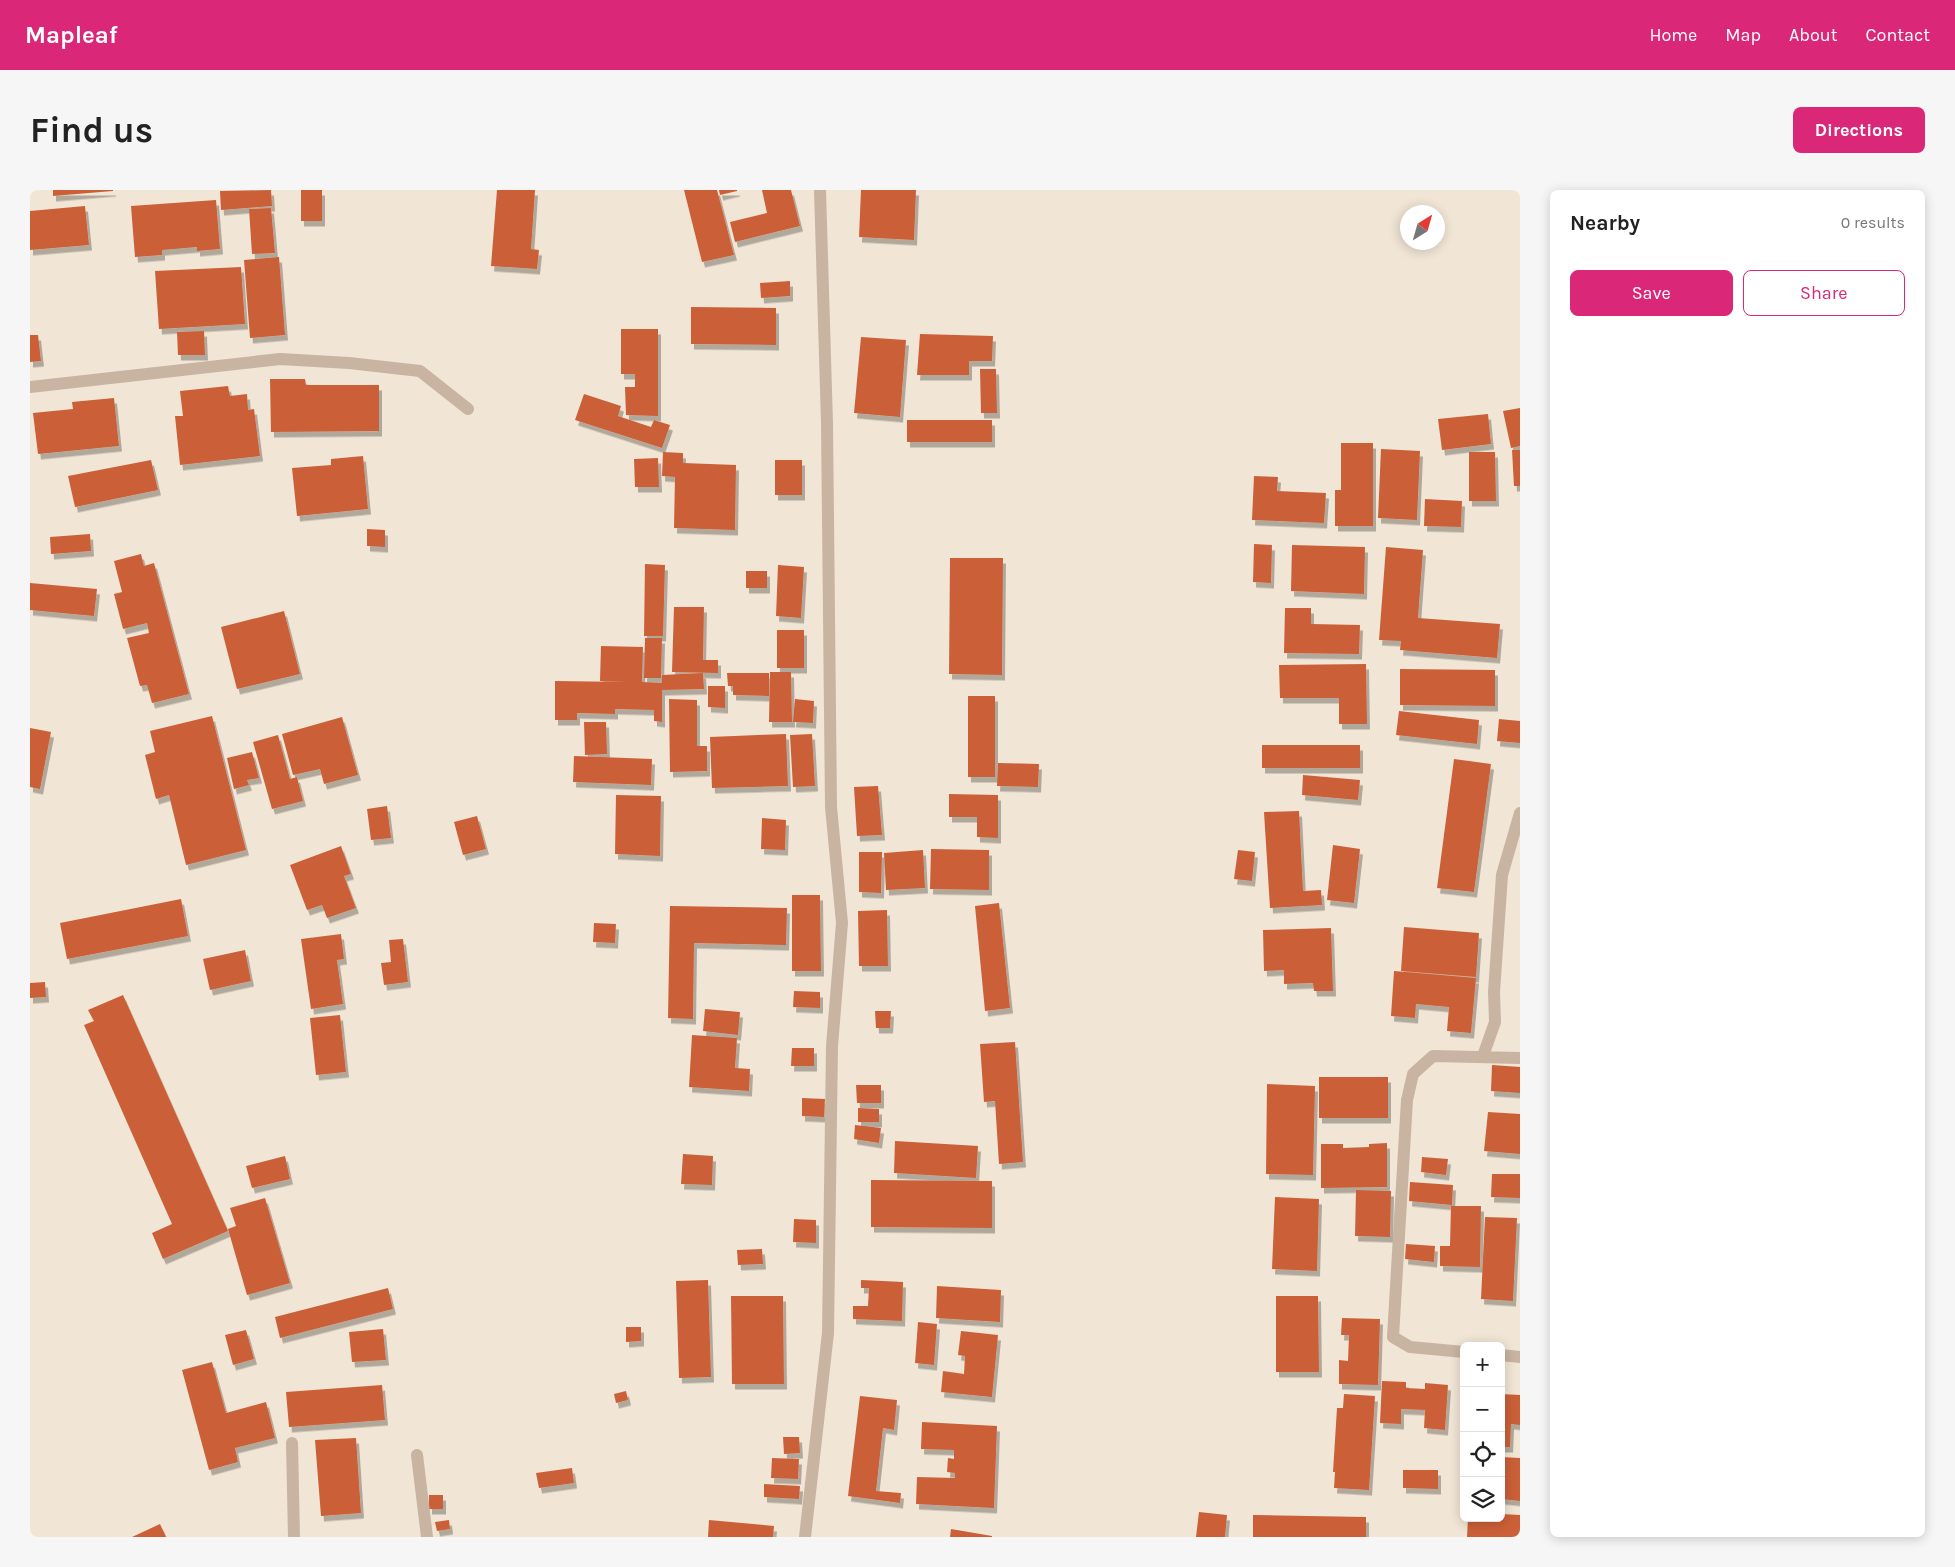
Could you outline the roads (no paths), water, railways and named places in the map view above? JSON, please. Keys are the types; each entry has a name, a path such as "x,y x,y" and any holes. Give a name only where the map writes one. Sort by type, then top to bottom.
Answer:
{"street":[{"path":"805,1537 828,1333 832,1046 842,923 831,807 827,423 820,190"},
{"path":"30,387 280,359 349,363 420,371 468,409"},
{"path":"1484,1056 1495,1022 1494,992 1502,875 1520,812"},
{"path":"1460,1352 1410,1347 1393,1337 1407,1100 1413,1074 1433,1056 1520,1058"},
{"path":"1505,1355 1520,1357"},
{"path":"292,1443 294,1537"},
{"path":"417,1455 427,1537"}]}
